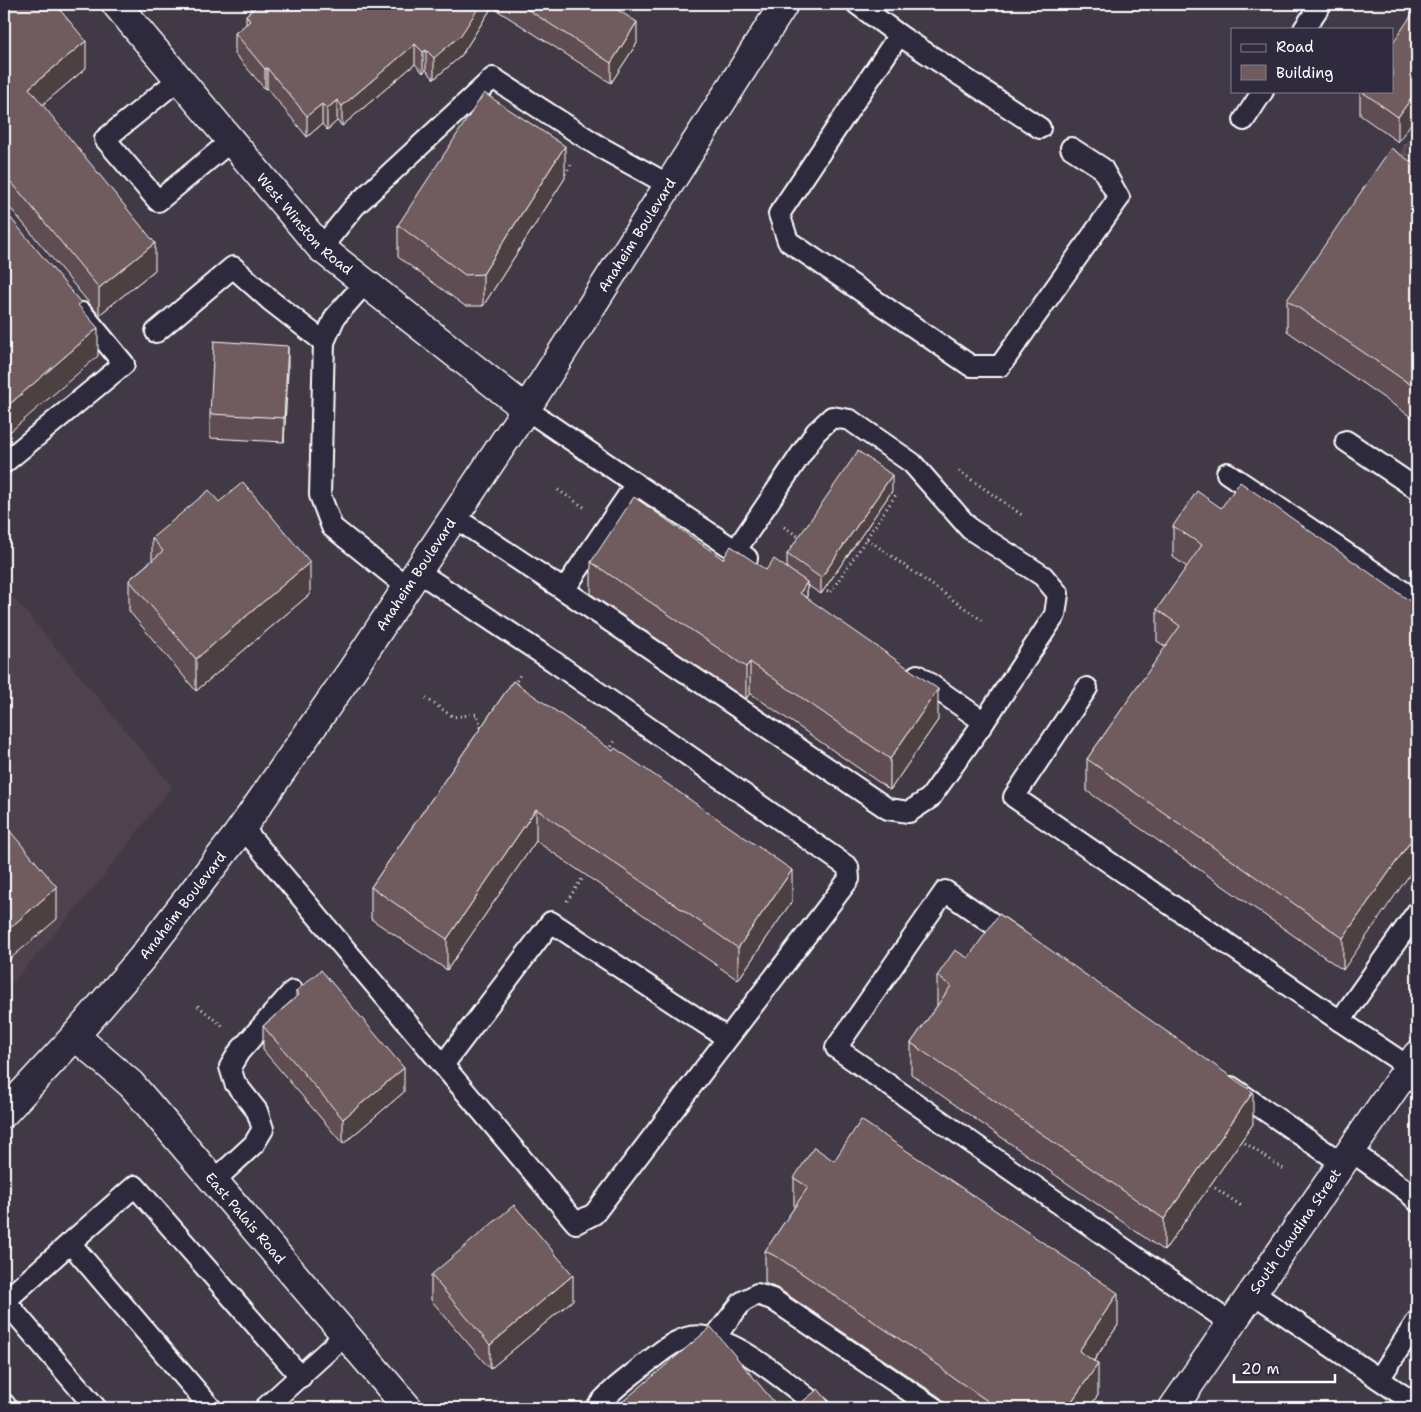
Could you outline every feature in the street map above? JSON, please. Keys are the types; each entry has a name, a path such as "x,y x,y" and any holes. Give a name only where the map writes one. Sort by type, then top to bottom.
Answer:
{"street":[{"name":"West Winston Road","path":"116,4 321,248 526,409"},
{"name":"Anaheim Boulevard","path":"4,1113 75,1036 142,958 242,827 350,673 526,409 784,4"},
{"name":"East Palais Road","path":"75,1036 131,1084 408,1408"},
{"name":"South Claudina Street","path":"1174,1408 1413,1061"}],"lane":[{"path":"857,4 899,35 1040,128"},
{"path":"1305,28 1321,4"},
{"path":"899,35 779,214 788,241 971,366 1000,366 1119,198 1102,168 1071,148"},
{"path":"321,248 355,206 493,78 600,147 669,185"},
{"path":"179,79 105,139 158,201 231,141"},
{"path":"1244,120 1262,92"},
{"path":"156,332 233,267 271,301 324,342"},
{"path":"242,827 576,1223 594,1214 849,878 848,867 553,660 412,579 332,527 320,495 324,342 335,317 366,284"},
{"path":"4,464 124,364 67,295"},
{"path":"526,409 759,566"},
{"path":"454,517 888,809 909,812 930,798 984,722 1054,615 1058,594 1043,576 970,529 912,464 850,420 832,417 816,432 736,550"},
{"path":"1346,441 1417,488"},
{"path":"1227,473 1417,601"},
{"path":"564,590 636,484"},
{"path":"898,662 984,722"},
{"path":"1087,688 1014,797 1340,1021 1413,1061"},
{"path":"1026,947 945,891 836,1048 1232,1324"},
{"path":"1340,1021 1417,912"},
{"path":"443,1065 551,922 727,1038"},
{"path":"214,1181 254,1144 263,1129 257,1111 235,1083 230,1067 239,1052 293,991"},
{"path":"1213,1074 1347,1157 1408,1192 1417,1201"},
{"path":"96,1408 5,1301 135,1186 301,1377"},
{"path":"70,1243 211,1408"},
{"path":"1253,1293 1417,1405"},
{"path":"714,1338 742,1302 757,1294 772,1299 934,1408"},
{"path":"1379,1379 1417,1321"},
{"path":"265,1408 345,1335"},
{"path":"596,1408 605,1396 667,1347 687,1337 714,1338 755,1358 820,1408"},
{"path":"4,1404 7,1408"}],"path":[{"path":"951,466 1022,515"},
{"path":"558,490 593,513"},
{"path":"822,587 830,593 897,493"},
{"path":"782,526 802,539"},
{"path":"867,539 983,621"},
{"path":"512,688 526,666"},
{"path":"426,698 453,717 477,714 484,737 489,729"},
{"path":"605,757 621,732"},
{"path":"565,905 582,879"},
{"path":"198,1006 211,1017"},
{"path":"1246,1143 1285,1170"},
{"path":"1215,1188 1243,1207"}],"shaded area":[{"path":"1417,126 1417,195 1385,173"},
{"path":"4,586 172,786 105,874 4,993"}],"building":[{"path":"4,4 55,4 86,41 29,88 155,243 99,288 13,184 4,180"},
{"path":"253,4 481,4 461,35 434,58 426,50 423,52 415,44 342,106 337,100 327,109 322,104 307,116 235,33 250,21 246,15 256,7"},
{"path":"519,4 608,4 637,22 611,63"},
{"path":"1417,7 1417,90 1398,117 1362,92 1394,92 1394,41"},
{"path":"484,93 565,146 483,274 465,275 398,225"},
{"path":"1391,148 1417,166 1417,389 1287,300"},
{"path":"4,210 81,303 78,305 98,328 4,409"},
{"path":"214,341 288,346 284,418 210,414"},
{"path":"858,451 892,475 821,578 787,554"},
{"path":"243,482 310,562 196,659 129,580 163,551 152,538 209,490 219,502"},
{"path":"1240,482 1417,606 1417,832 1343,938 1087,759 1180,626 1157,609 1202,545 1173,526 1197,491 1221,508"},
{"path":"634,497 723,559 731,546 766,570 774,559 807,582 800,593 938,689 890,759 750,662 746,667 591,562"},
{"path":"513,681 613,751 615,748 792,870 738,948 536,809 447,939 371,887"},
{"path":"4,824 57,887 4,933"},
{"path":"999,914 1253,1092 1164,1219 911,1043 951,986 937,976 955,950 968,958"},
{"path":"321,970 404,1068 343,1119 263,1026 299,995 296,991"},
{"path":"861,1120 1118,1293 1079,1351 1098,1364 1067,1408 998,1408 945,1372 941,1367 779,1258 765,1251 808,1187 794,1178 814,1147 834,1161"},
{"path":"514,1205 573,1275 490,1345 431,1275"},
{"path":"711,1327 779,1408 615,1408"},
{"path":"818,1389 834,1408 795,1408"}]}
